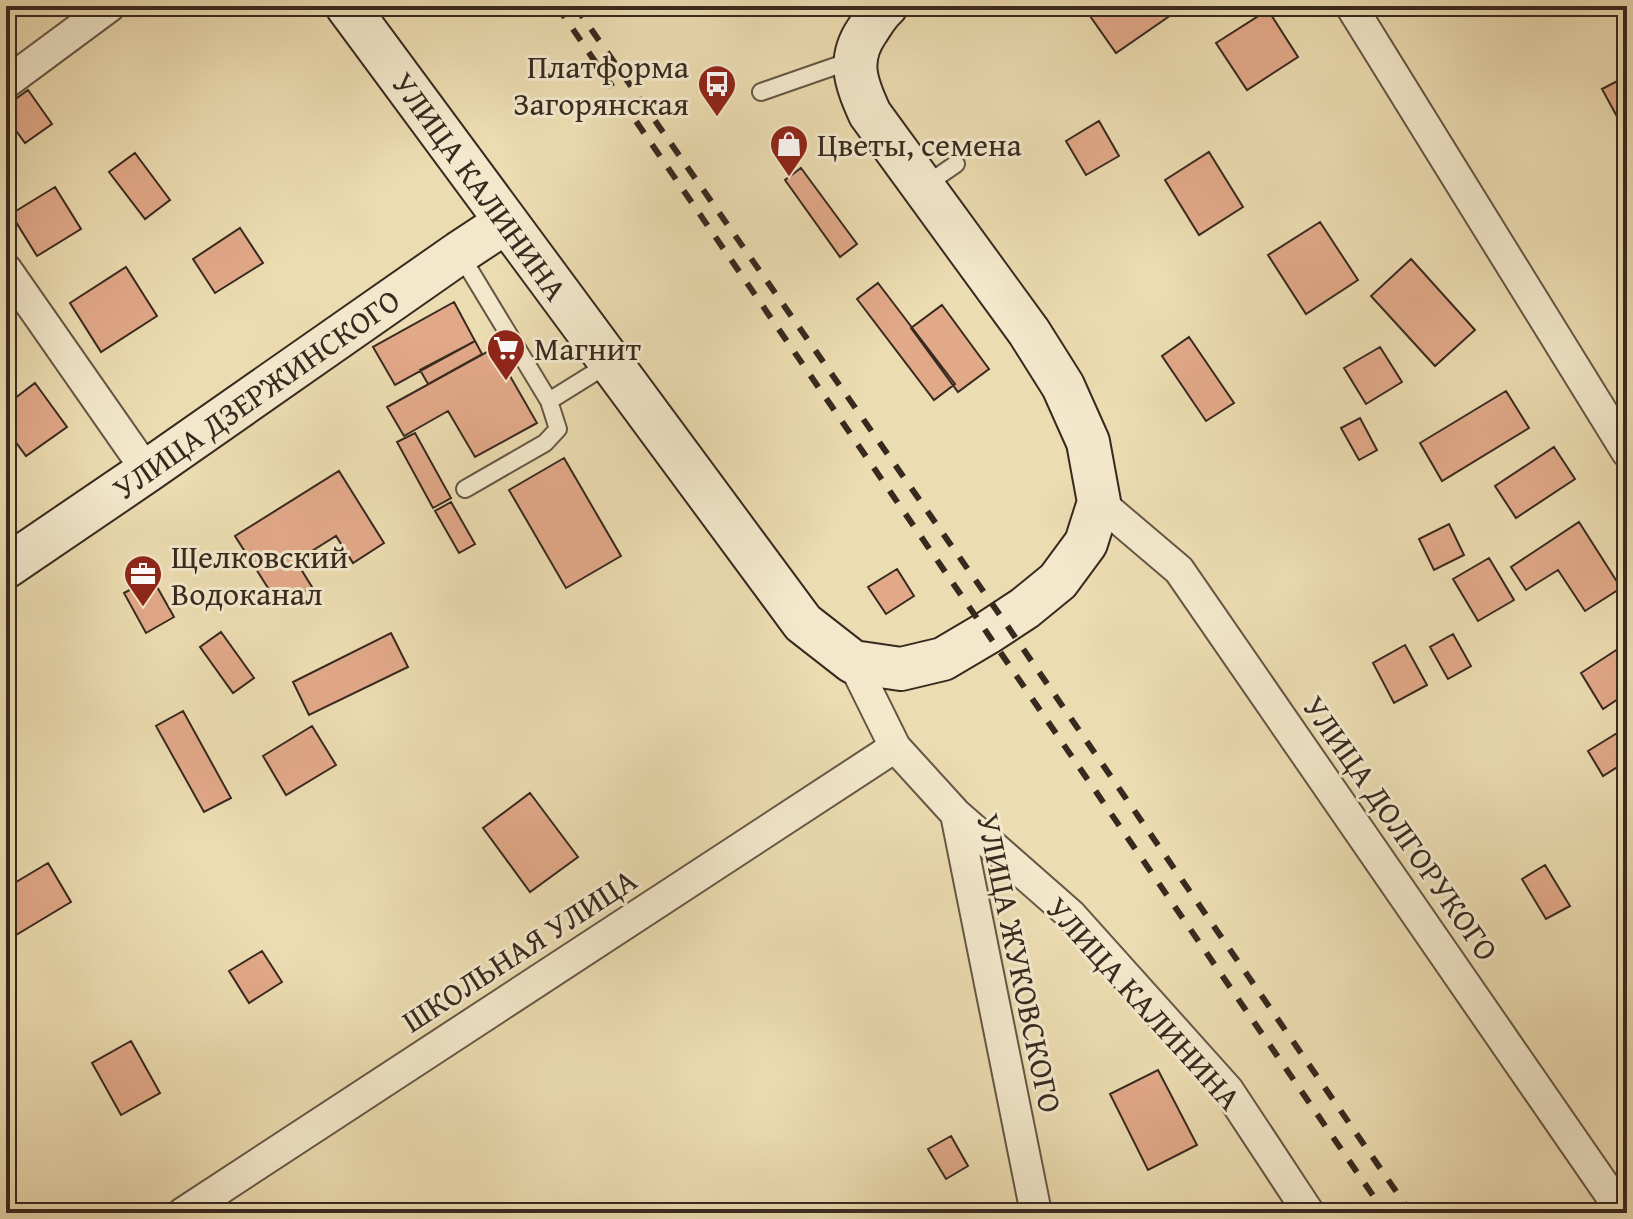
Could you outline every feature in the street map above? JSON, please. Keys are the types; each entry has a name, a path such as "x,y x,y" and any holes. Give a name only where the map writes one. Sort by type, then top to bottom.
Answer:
{"main road":[{"name":"УЛИЦА КАЛИНИНА","path":"347,6 803,623 853,662"},
{"path":"853,662 901,669 943,659 987,633 1058,581 1086,543 1099,502 1088,442 1063,386 940,176 870,114 858,88 854,59 861,39 882,9"},
{"name":"УЛИЦА ДЗЕРЖИНСКОГО","path":"6,567 506,222"}],"street":[{"path":"6,83 110,6"},
{"path":"1351,6 1627,452"},
{"path":"6,269 147,471"},
{"name":"УЛИЦА ДОЛГОРУКОГО","path":"1099,502 1179,570 1623,1213"},
{"name":"УЛИЦА ЖУКОВСКОГО","path":"853,662 895,747 956,814 1036,1213"},
{"name":"ШКОЛЬНАЯ УЛИЦА","path":"183,1213 895,747"},
{"name":"УЛИЦА КАЛИНИНА","path":"956,814 1071,915 1218,1078 1309,1213"}],"lane":[{"path":"761,92 854,59"},
{"path":"459,253 549,401 558,429 545,443 465,489"},
{"path":"549,401 610,363"}],"building":[{"path":"1083,6 1184,6 1116,53"},
{"path":"1268,10 1298,57 1247,90 1216,43"},
{"path":"1627,76 1627,135 1602,89"},
{"path":"28,90 52,124 25,143 6,117 6,106"},
{"path":"1099,121 1119,156 1086,175 1066,141"},
{"path":"1209,152 1243,207 1199,235 1165,180"},
{"path":"135,153 170,200 145,219 109,172"},
{"path":"801,168 857,244 840,257 785,180"},
{"path":"55,187 81,229 37,256 11,214"},
{"path":"1320,222 1358,280 1306,314 1268,255"},
{"path":"240,228 263,263 215,293 193,259"},
{"path":"1411,259 1475,330 1435,366 1371,296"},
{"path":"126,267 157,316 101,352 70,303"},
{"path":"878,283 955,384 934,400 857,299"},
{"path":"454,302 475,341 395,385 373,347"},
{"path":"942,305 989,369 958,392 911,328"},
{"path":"1189,337 1234,403 1206,421 1162,356"},
{"path":"475,341 482,354 428,384 420,370"},
{"path":"1380,347 1402,382 1366,404 1344,368"},
{"path":"494,348 537,423 475,457 448,411 404,436 387,407"},
{"path":"35,383 67,427 26,456 6,429 6,405"},
{"path":"1506,391 1529,428 1442,481 1420,443"},
{"path":"1360,418 1377,450 1359,460 1341,428"},
{"path":"415,433 451,498 433,508 397,442"},
{"path":"1554,447 1575,479 1516,518 1495,486"},
{"path":"564,458 621,556 566,588 509,490"},
{"path":"339,471 384,543 353,563 336,536 296,561 312,587 280,607 235,536"},
{"path":"451,502 475,544 459,553 435,511"},
{"path":"1579,522 1621,588 1585,611 1558,570 1526,590 1511,567"},
{"path":"1449,524 1464,555 1434,570 1419,539"},
{"path":"1489,558 1514,600 1478,621 1453,579"},
{"path":"897,569 914,596 886,614 868,587"},
{"path":"152,578 174,617 146,633 124,593"},
{"path":"221,632 254,678 233,693 200,647"},
{"path":"391,633 408,667 309,715 293,682"},
{"path":"1453,634 1471,666 1448,679 1430,647"},
{"path":"1627,643 1627,693 1603,709 1581,673"},
{"path":"1405,645 1427,685 1394,703 1373,663"},
{"path":"183,711 231,798 204,812 156,726"},
{"path":"312,726 336,765 286,795 263,756"},
{"path":"1627,727 1627,761 1603,776 1588,751"},
{"path":"530,793 578,857 530,892 483,828"},
{"path":"48,863 71,902 6,941 6,888"},
{"path":"1545,865 1570,906 1546,919 1522,879"},
{"path":"262,951 282,982 249,1003 229,971"},
{"path":"131,1041 160,1093 121,1115 92,1063"},
{"path":"1158,1070 1197,1145 1148,1170 1110,1094"},
{"path":"951,1136 968,1166 946,1179 928,1149"},
{"path":"1153,1203 1155,1213 1108,1213 1108,1212"}],"railway":[{"path":"557,6 1385,1213"},
{"path":"575,6 1004,621 1411,1213"}],"place":[{"name":"Платформа Загорянская","path":"717,118"},
{"name":"Цветы, семена","path":"789,178"},
{"name":"Магнит","path":"506,382"},
{"name":"Щелковский Водоканал","path":"143,608"}]}
